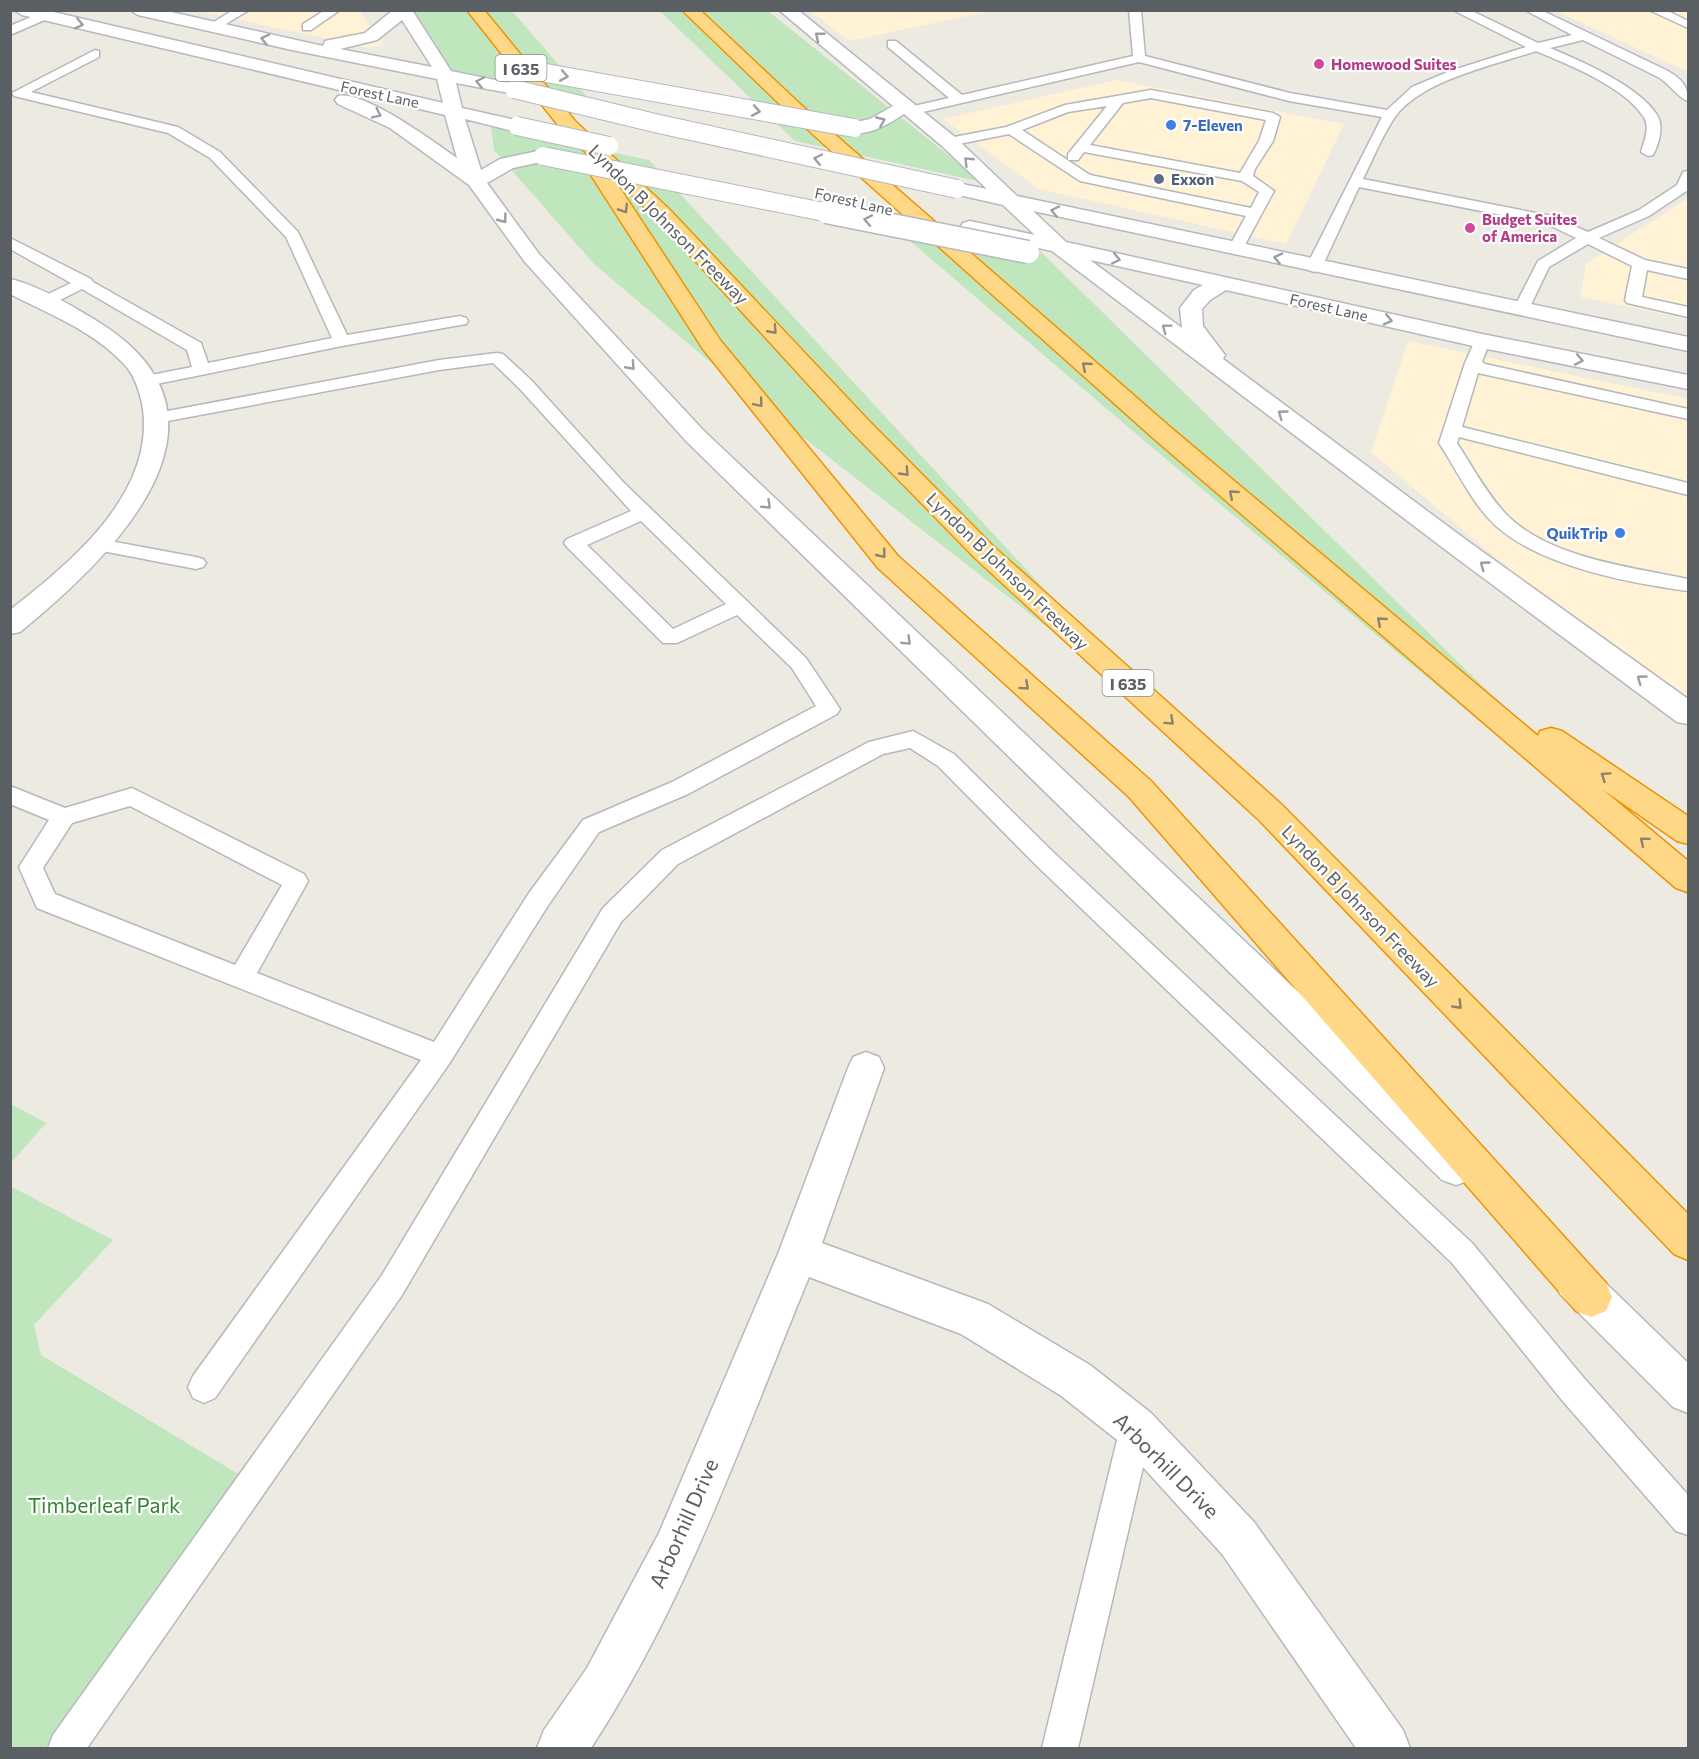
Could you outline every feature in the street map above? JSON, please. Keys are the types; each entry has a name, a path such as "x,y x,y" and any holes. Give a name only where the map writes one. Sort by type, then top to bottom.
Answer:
{"highway":[{"name":"Lyndon B Johnson Freeway","path":"475,10 568,125 663,214 859,425 984,552 1270,812 1689,1241"},
{"path":"690,10 795,109 964,259 1404,641 1689,879"},
{"path":"568,125 711,344 888,562 1140,789 1591,1297"},
{"path":"1404,641 1689,832"}],"main road":[{"name":"Forest Lane","path":"22,10 285,73 633,152"},
{"name":"Forest Lane","path":"138,10 173,14 212,27 292,45 514,89 659,124 1011,202 1689,344"},
{"path":"292,45 338,44 373,37 390,26 403,10 445,75 462,147 476,181 532,258 695,436 1689,1392"},
{"path":"788,10 949,142 1059,247 1229,376 1689,714"},
{"path":"423,38 448,52"},
{"path":"501,65 854,128 876,124 908,109"},
{"path":"285,73 397,124 476,181"},
{"path":"476,181 507,163 543,156 1028,252 1052,261 1129,300"},
{"name":"Forest Lane","path":"749,178 1482,341 1689,382"},
{"path":"1223,283 1202,295 1191,308 1192,327 1229,376"},
{"path":"10,624 42,599 99,545 123,515 144,481 153,451 157,418 147,381 131,358 94,329 12,288"},
{"path":"1313,303 1370,291 1505,316 1521,310"},
{"name":"Arborhill Drive","path":"562,1749 604,1684 675,1549 798,1254 866,1068"},
{"name":"Arborhill Drive","path":"798,1254 973,1318 1075,1380 1136,1428 1238,1538 1385,1749"}],"lane":[{"path":"212,27 243,10"},
{"path":"307,27 334,10"},
{"path":"1135,10 1139,58"},
{"path":"1459,10 1537,47 1580,64 1625,92 1651,116 1654,132 1648,152"},
{"path":"1531,10 1682,80 1689,97"},
{"path":"1655,10 1689,25"},
{"path":"10,32 45,15"},
{"path":"1314,267 1354,182 1390,114 1416,90 1455,74 1537,47 1584,36"},
{"path":"892,44 960,100"},
{"path":"15,95 95,54"},
{"path":"908,109 960,100 1139,58 1289,97 1390,114"},
{"path":"949,142 1011,129 1065,109 1151,94 1273,117 1266,141 1248,169 1246,178"},
{"path":"15,95 173,130 215,155 292,235 342,341"},
{"path":"1066,166 1118,100"},
{"path":"1011,129 1085,178 1254,213"},
{"path":"1081,147 1246,178 1267,191 1236,249"},
{"path":"1521,310 1543,264 1587,238 1644,213 1683,187 1689,175"},
{"path":"1354,182 1551,220 1640,264 1689,274"},
{"path":"10,242 85,282 195,347 201,369"},
{"path":"1640,264 1633,300 1689,312"},
{"path":"44,302 85,282"},
{"path":"147,381 342,341 460,321"},
{"path":"1482,341 1448,443 1502,522 1536,545 1610,569 1689,585"},
{"path":"157,418 439,365 497,358 525,384 644,513 799,663 829,709 680,788 591,826 538,900 441,1056 204,1387"},
{"path":"1473,363 1479,368 1532,385 1677,416"},
{"path":"1453,430 1519,440 1663,475 1689,489"},
{"path":"644,513 574,543 670,638 740,606"},
{"path":"99,545 196,563"},
{"path":"66,1749 392,1285 612,915 670,857 877,748 913,739 946,760 1045,859 1462,1252 1572,1388 1689,1519"},
{"path":"10,794 64,817 132,797 296,881 242,978"},
{"path":"64,817 31,867 46,901 441,1056"},
{"path":"1060,1749 1136,1428"}],"shaded area":[{"path":"199,11 359,11 384,45 370,48"},
{"path":"810,11 991,11 849,41"},
{"path":"1556,11 1688,11 1688,72"},
{"path":"1116,80 1344,124 1286,244 1039,189 943,119"},
{"path":"1688,198 1688,319 1580,297 1586,264"},
{"path":"1408,341 1688,399 1688,721 1371,452"}],"green space":[{"path":"405,11 512,11 587,97 449,69"},
{"path":"660,11 768,11 982,182 795,141"},
{"path":"491,127 649,160 1160,715 754,399 594,264 494,150"},
{"path":"876,212 1033,244 1688,888 1688,896 1128,427"},
{"path":"11,1104 46,1123 11,1163"},
{"name":"Timberleaf Park","path":"10,1186 113,1240 34,1325 41,1355 240,1475 45,1748 11,1748"}],"place":[{"name":"Homewood Suites","path":"1319,64"},
{"name":"7-Eleven","path":"1171,125"},
{"name":"Exxon","path":"1159,179"},
{"name":"Budget Suites of America","path":"1470,228"},
{"name":"QuikTrip","path":"1620,533"}]}
